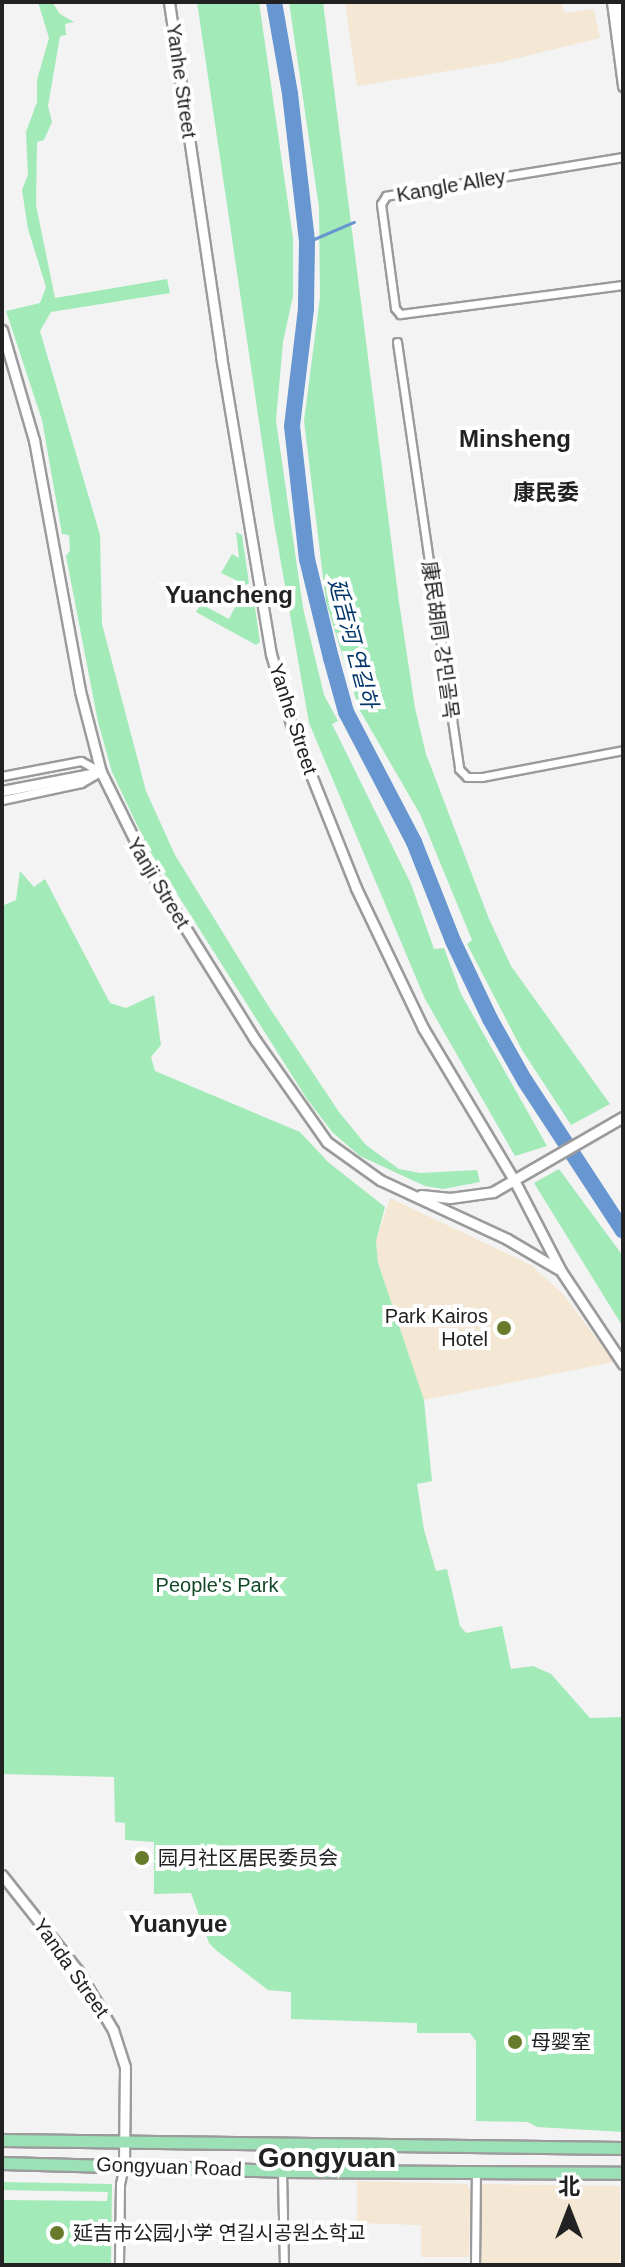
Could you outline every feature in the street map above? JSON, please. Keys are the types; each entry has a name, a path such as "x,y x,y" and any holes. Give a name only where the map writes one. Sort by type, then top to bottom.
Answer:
{"main road":[{"name":"Gongyuan Road","path":"2,2140 623,2148"},
{"name":"Gongyuan Road","path":"2,2163 282,2171 623,2173"}],"street":[{"name":"Yanhe Street","path":"169,2 221,356 271,654 285,701 338,846 381,943 442,1064 514,1180 561,1271 623,1364"},
{"path":"612,2 623,86"},
{"path":"619,2 623,30"},
{"name":"Kangle Alley","path":"623,157 386,196 381,204 395,308 400,314 623,285"},
{"name":"Yanji Street","path":"2,330 34,440 80,691 101,772 150,871 313,1127 349,1161 406,1192 507,1239 561,1271"},
{"name":"康民胡同 강민골목","path":"397,342 459,769 467,777 482,777 623,750"},
{"path":"2,776 81,761 101,772"},
{"path":"2,791 101,772"},
{"path":"2,800 81,783 101,772"},
{"path":"406,1192 464,1198 493,1192 622,1118"},
{"name":"Yanda Street","path":"2,1875 78,1971 107,2016 125,2067 124,2165"},
{"path":"119,2265 120,2184 124,2165"},
{"path":"282,2171 284,2265"},
{"path":"475,2265 476,2174"}],"shaded area":[{"path":"345,2 562,2 564,13 594,9 600,38 502,62 357,86"},
{"path":"390,1198 531,1265 563,1294 614,1362 424,1400 378,1263 376,1241"},
{"path":"357,2181 467,2184 470,2190 469,2257 421,2257 421,2225 357,2223"},
{"path":"482,2184 620,2186 620,2265 484,2265 478,2261"}],"green space":[{"path":"38,2 52,2 60,14 74,22 65,24 66,35 60,36 48,106 52,122 44,140 37,142 36,205 55,298 167,279 170,293 51,312 40,331 100,535 102,624 146,791 175,855 267,1004 339,1112 366,1145 399,1169 420,1173 477,1170 480,1182 443,1189 425,1186 360,1156 333,1133 307,1099 148,848 112,772 98,722 66,556 70,551 69,535 62,534 42,420 6,311 40,303 46,287 28,229 22,190 28,175 26,132 37,102 37,80 49,38"},
{"path":"197,2 259,2 293,238 293,296 283,342 276,420 303,608 324,695 338,721 332,724 411,884 434,949 444,948 461,994 547,1146 515,1156 425,999 309,723 274,523"},
{"path":"289,2 323,2 399,602 415,708 426,754 489,919 511,966 610,1104 571,1125 522,1050 467,944 472,940 420,814 359,709 326,602 304,421 320,297 319,208"},
{"path":"236,532 242,535 249,583 246,585 221,573 232,554 239,558"},
{"path":"252,587 260,642 256,645 196,612 201,604 229,619 244,589"},
{"name":"People's Park","path":"20,871 34,887 45,879 110,1003 126,1008 154,995 161,1045 151,1057 155,1071 300,1132 328,1162 385,1207 376,1241 378,1263 424,1400 432,1481 417,1484 424,1530 436,1571 447,1569 460,1626 466,1633 502,1626 511,1669 533,1666 551,1674 590,1718 623,1717 623,2132 537,2127 528,2122 476,2121 476,2041 470,2033 417,2033 417,2023 291,2019 291,1992 268,1990 209,1943 191,1893 154,1894 154,1842 125,1840 125,1823 115,1822 114,1777 2,1774 2,906 16,900"},
{"path":"559,1169 623,1256 623,1327 534,1183"},
{"name":"延吉市公园小学 연길시공원소학교","path":"2,2182 112,2184 111,2265 2,2265 2,2200 107,2201 108,2192 2,2190"}],"waterway":[{"name":"延吉河 연길하","path":"274,2 290,94 307,242 306,309 292,426 307,559 346,712 414,842 453,941 490,1019 525,1081 623,1231"},
{"path":"307,242 354,222"}],"place":[{"name":"Park Kairos Hotel","path":"504,1328"},
{"name":"园月社区居民委员会","path":"142,1858"},
{"name":"母婴室","path":"515,2042"},
{"name":"延吉市公园小学 연길시공원소학교","path":"57,2233"}],"district":[{"name":"Minsheng","path":"515,439"},
{"name":"康民委","path":"546,493"},
{"name":"Yuancheng","path":"229,595"},
{"name":"Yuanyue","path":"178,1924"},
{"name":"Gongyuan","path":"327,2158"}]}
